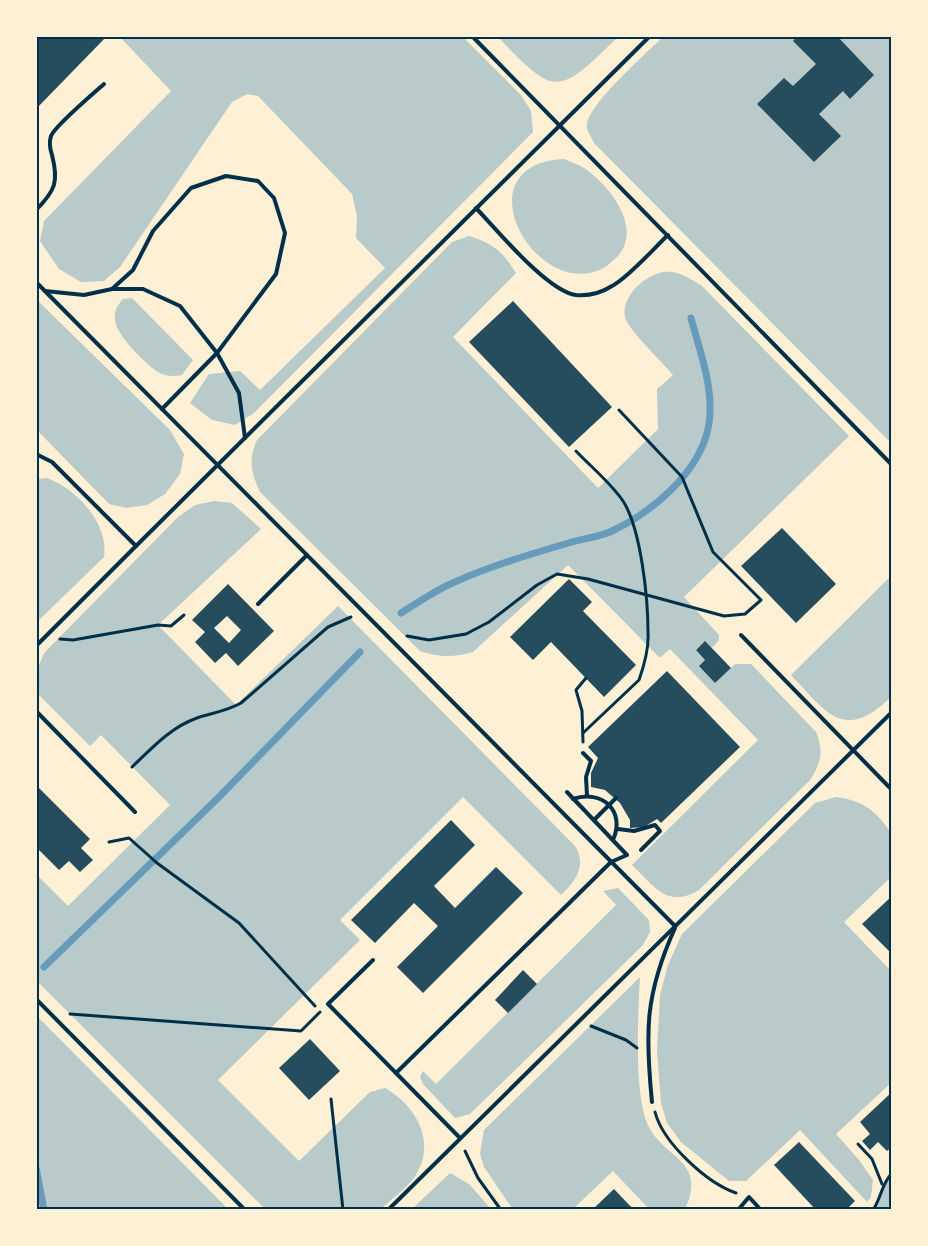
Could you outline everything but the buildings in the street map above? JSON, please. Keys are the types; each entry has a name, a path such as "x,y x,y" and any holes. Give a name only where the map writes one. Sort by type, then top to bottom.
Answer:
{"lane":[{"path":"472,36 561,124 892,465"},
{"path":"36,646 650,36"},
{"path":"36,210 51,196 55,186 55,166 50,147 52,134 104,84"},
{"path":"112,289 133,270 153,231 191,188 226,176 258,181 274,198 285,233 276,274 217,353 162,409"},
{"path":"476,208 532,267 554,285 574,295 593,295 613,286 668,234"},
{"path":"36,282 676,926"},
{"path":"44,291 84,295 112,289 143,289 180,306 217,353 238,393 245,438"},
{"path":"36,454 52,462 136,546"},
{"path":"258,604 307,554"},
{"path":"741,635 892,790"},
{"path":"36,711 135,812"},
{"path":"388,1210 892,712"},
{"path":"583,753 591,761 586,777 587,796"},
{"path":"396,1073 611,862 627,855 567,792"},
{"path":"573,799 587,796 595,797 608,806 617,818 618,829 614,840"},
{"path":"594,820 616,798"},
{"path":"618,829 634,831 655,825 660,831 641,850"},
{"path":"652,1102 648,1061 648,1017 653,984 660,960 676,926"},
{"path":"373,960 328,1004 460,1138"},
{"path":"36,999 245,1210"},
{"path":"738,1210 749,1197 761,1210"}],"path":[{"path":"387,634 429,640 466,634 489,622 537,586 557,574 588,579 724,616 745,614 761,600 713,552 682,477 619,410"},
{"path":"576,451 623,501 634,526 645,595 648,633 643,668 639,680 583,733"},
{"path":"132,767 162,737 195,718 230,709 241,703 328,627 364,611"},
{"path":"45,637 73,640 158,625 171,626 184,615"},
{"path":"583,753 582,711 576,690 586,678"},
{"path":"50,1013 301,1031 320,1011 239,923 157,863 130,838 109,842"},
{"path":"579,1021 626,1040 640,1052"},
{"path":"331,1099 343,1210"},
{"path":"652,1102 658,1124 672,1143 720,1187 749,1197"},
{"path":"460,1138 468,1161 501,1210"},
{"path":"858,1144 872,1160 882,1184 881,1196 873,1210"},
{"path":"882,1184 892,1173"}],"shaded area":[{"path":"119,36 462,36 521,95 531,111 533,132 254,413 235,425 212,420 190,403 209,374 240,371 260,390 385,268 356,238 357,216 352,194 258,96 247,94 232,102 120,267 104,281 81,282 59,269 40,241 44,221 171,91"},
{"path":"497,36 619,36 583,70 569,79 558,82 546,79 533,71"},
{"path":"664,36 892,36 892,444 594,143 587,128 595,107 618,80"},
{"path":"564,159 584,168 604,186 614,197 625,223 627,236 623,248 609,264 600,270 589,273 566,272 545,261 528,244 516,222 512,200 517,181 534,166"},
{"path":"469,236 497,249 516,273 453,337 598,488 658,429 657,389 673,375 627,322 625,306 634,290 640,284 648,278 663,272 679,274 702,286 849,436 684,597 719,635 719,640 712,648 705,642 696,650 705,660 715,683 735,664 751,664 816,732 821,751 819,763 810,780 699,890 688,895 678,897 662,892 654,887 632,865 758,740 670,649 660,658 568,565 473,652 447,656 420,651 260,492 254,479 252,453 257,440 452,242"},
{"path":"132,298 193,360 182,375 169,376 156,371 138,355 120,333 115,320 116,311 123,299"},
{"path":"36,299 170,430 184,454 180,474 165,494 147,505 126,508 109,504 36,429"},
{"path":"47,478 69,490 89,509 101,532 104,557 36,623 36,479"},
{"path":"214,501 232,503 261,529 158,625 236,705 338,606 575,846 580,860 580,866 575,878 561,895 463,797 340,920 360,940 218,1080 299,1161 370,1092 385,1088 396,1095 413,1113 419,1124 423,1135 423,1159 411,1182 380,1210 266,1210 36,980 36,874 68,906 170,805 101,735 90,746 39,695 37,673 40,663 45,652 178,517 195,505"},
{"path":"892,575 892,696 875,710 861,718 848,720 837,717 826,711 815,701 791,675"},
{"path":"836,797 854,801 869,808 892,835 892,876 844,922 892,972 892,1082 836,1134 859,1160 873,1180 871,1197 867,1202 800,1130 746,1181 729,1181 681,1142 667,1123 661,1103 657,1051 660,995 668,965 682,934 815,803"},
{"path":"618,888 649,920 650,932 643,945 470,1114 455,1118 423,1084 420,1077 423,1071 436,1084 616,905 603,891"},
{"path":"640,977 638,1052 643,1109 647,1123 654,1135 687,1169 691,1180 691,1192 685,1209 650,1210 613,1171 572,1210 513,1210 484,1167 480,1154 484,1130"},
{"path":"36,1015 229,1210 36,1210"},
{"path":"450,1173 469,1184 492,1210 411,1210"},
{"path":"892,1173 892,1210 873,1210 886,1182"}],"waterway":[{"path":"401,613 442,588 485,570 543,550 612,531 642,513 671,490 684,476 703,446 710,415 709,387 691,318"},
{"path":"44,967 218,798 360,652"},
{"path":"36,1168 44,1210"}]}
